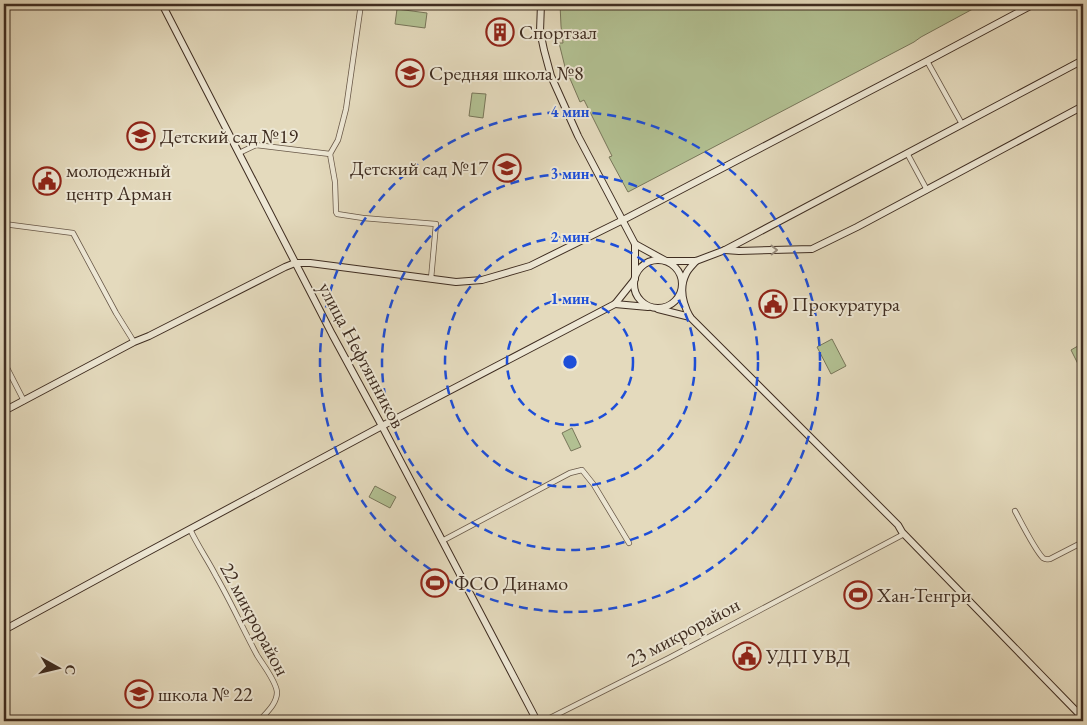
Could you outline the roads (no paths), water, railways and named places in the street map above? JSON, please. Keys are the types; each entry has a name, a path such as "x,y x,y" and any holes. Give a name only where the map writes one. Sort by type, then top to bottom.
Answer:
{"main road":[{"name":"улица Нефтянников","path":"162,4 332,334 537,721"},
{"path":"541,4 540,31 551,76 578,136 635,244 634,286 636,294 647,306 690,317"},
{"path":"4,412 134,342 285,266 295,263 310,263 456,282 482,280 530,266 623,220 1034,4"},
{"path":"4,630 382,426 615,304 635,279 638,271 650,261 696,261 725,250 1083,60"},
{"path":"725,250 812,249 857,228 1083,106"},
{"path":"635,244 672,264 678,270 681,276 681,290 686,310 690,317 898,525 903,533 1083,718"},
{"path":"615,304 654,308 668,306 679,296 686,273 696,261"}],"street":[{"path":"361,4 346,108 338,140 330,154 336,212 337,214 363,218 436,224 431,279"},
{"path":"927,61 962,124"},
{"path":"239,153 256,145 330,154"},
{"path":"907,153 927,190"},
{"path":"4,224 73,233 116,313 134,342"},
{"path":"4,362 24,401"},
{"path":"442,541 570,473 582,470 594,484 629,543"},
{"path":"1015,511 1043,558 1050,559 1083,542"},
{"name":"22 микрорайон","path":"190,529 255,651 275,684 277,692 273,706 259,721"},
{"name":"23 микрорайон","path":"544,721 836,570 903,533"}],"place":[{"name":"Спортзал","path":"500,32"},
{"name":"Средняя школа №8","path":"410,73"},
{"name":"Детский сад №19","path":"141,136"},
{"name":"Детский сад №17","path":"507,168"},
{"name":"молодежный центр Арман","path":"47,181"},
{"name":"Прокуратура","path":"773,304"},
{"name":"ФСО Динамо","path":"435,583"},
{"name":"Хан-Тенгри","path":"858,595"},
{"name":"УДП УВД","path":"747,656"},
{"name":"школа № 22","path":"139,694"}]}
